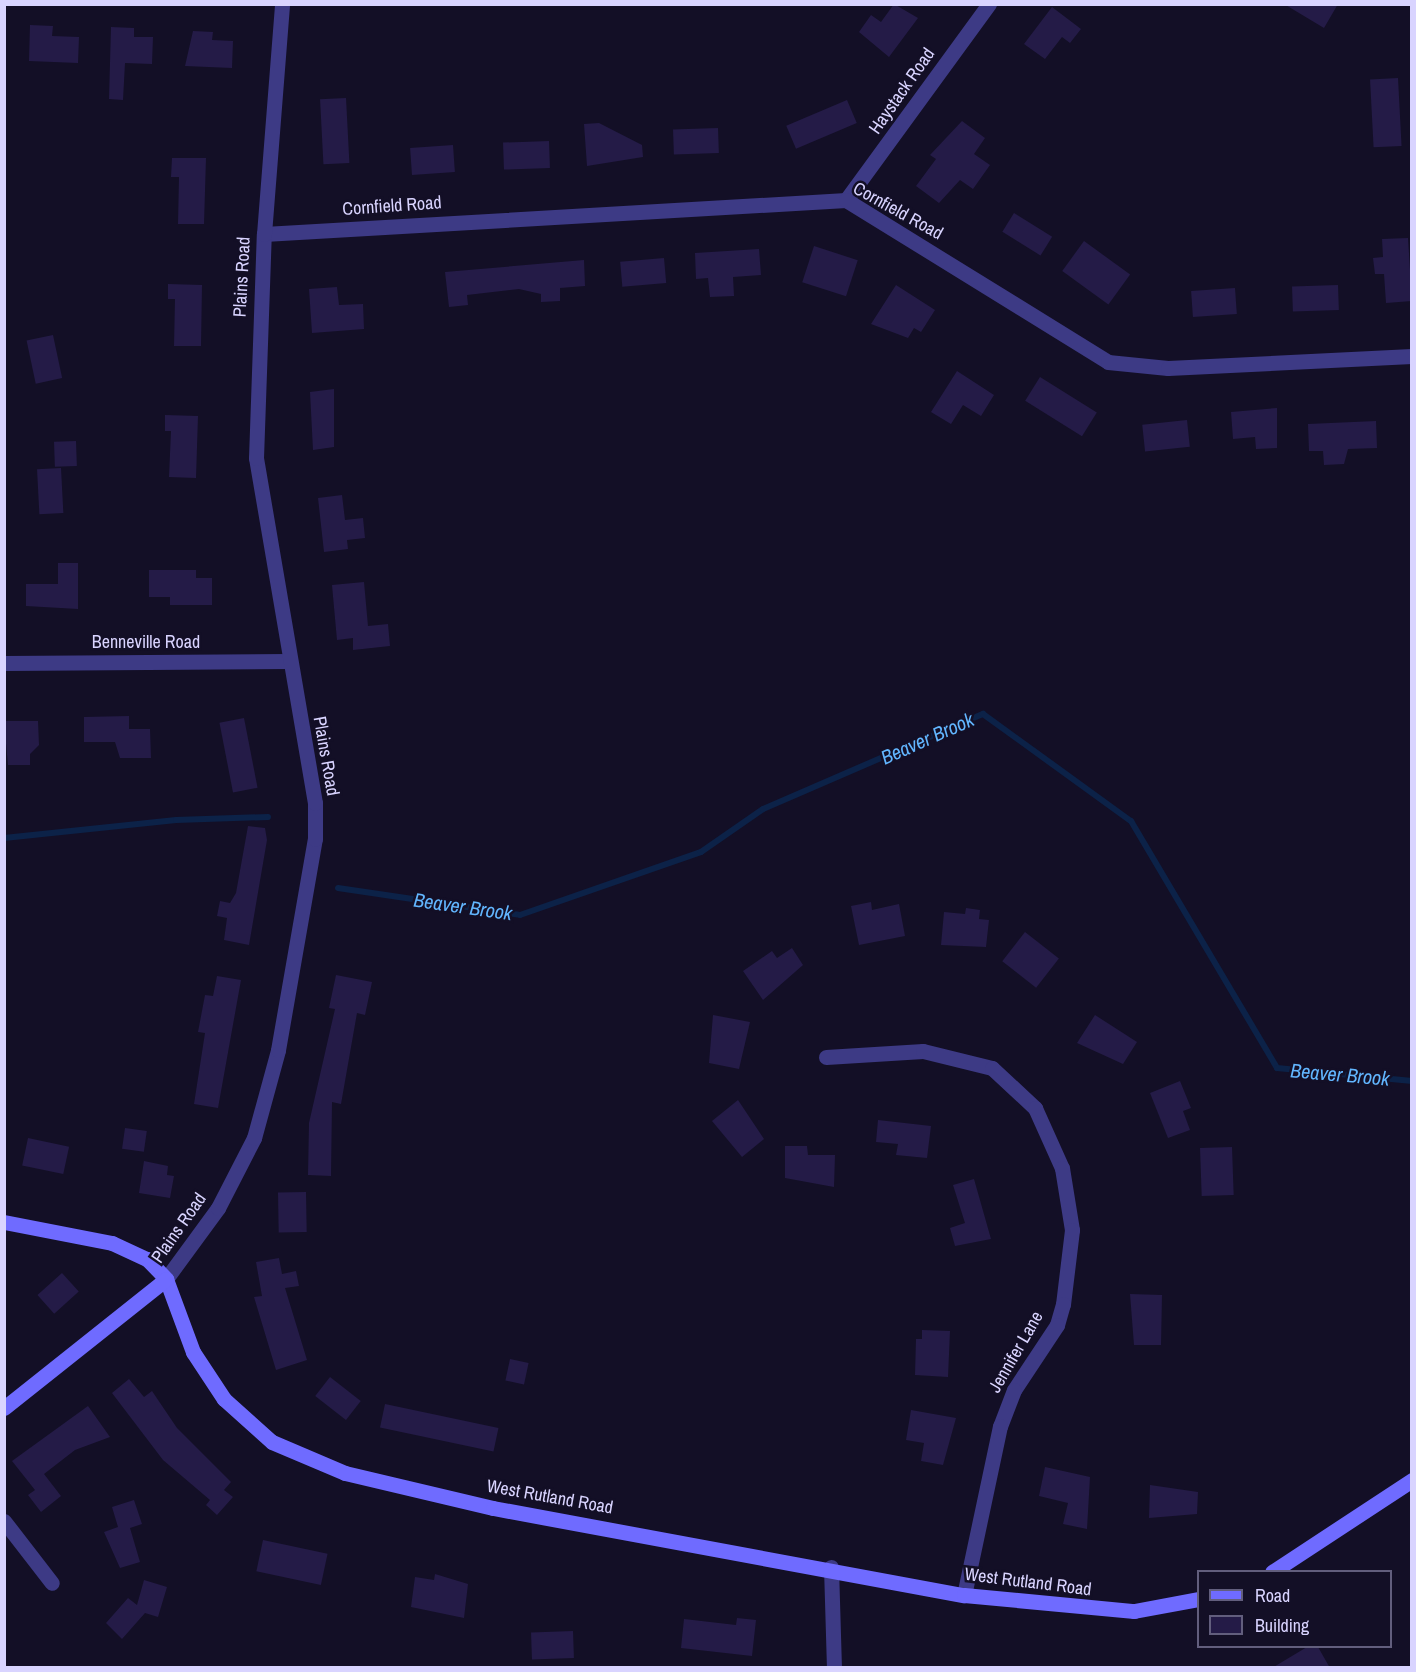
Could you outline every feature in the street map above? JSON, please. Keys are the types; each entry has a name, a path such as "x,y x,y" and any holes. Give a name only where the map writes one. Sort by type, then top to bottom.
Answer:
{"main road":[{"name":"West Rutland Road","path":"4,1222 112,1244 147,1259 166,1279 193,1352 224,1400 272,1442 306,1460 493,1508 831,1567 964,1595 1134,1611 1197,1599"},
{"name":"Plains Road","path":"4,1408 166,1279"},
{"path":"1275,1570 1412,1480"}],"street":[{"name":"Plains Road","path":"166,1279 240,1169 263,1111 278,1050 315,839 315,803 288,661 256,458 264,234 282,4"},
{"name":"Haystack Road","path":"846,200 989,4"},
{"name":"Cornfield Road","path":"264,234 846,200 1108,362 1168,368 1412,356"},
{"name":"Benneville Road","path":"4,663 288,661"},
{"name":"Jennifer Lane","path":"826,1057 923,1051 992,1068 1035,1108 1064,1179 1072,1254 1063,1304 1000,1426 964,1595"},
{"path":"4,1521 52,1583"},
{"path":"831,1567 834,1668"}],"building":[{"path":"894,4 918,18 889,57 859,32 871,15 881,22"},
{"path":"1284,4 1338,4 1324,28"},
{"path":"1052,7 1081,29 1070,43 1062,37 1045,59 1024,44"},
{"path":"30,25 53,26 52,36 79,37 78,63 29,61"},
{"path":"111,27 134,28 134,37 153,37 152,64 125,63 123,100 109,99"},
{"path":"193,31 213,32 212,40 233,41 232,68 185,66"},
{"path":"1398,78 1402,146 1374,147 1370,79"},
{"path":"346,98 349,163 323,164 320,99"},
{"path":"847,100 857,123 796,149 786,126"},
{"path":"962,121 985,138 974,154 990,165 973,189 960,180 939,203 916,186 936,159 930,155"},
{"path":"599,123 642,145 643,157 587,166 584,124"},
{"path":"718,128 719,153 674,155 673,130"},
{"path":"549,141 550,168 504,170 503,143"},
{"path":"453,145 455,172 412,175 410,148"},
{"path":"172,158 206,158 204,224 178,224 179,177 171,177"},
{"path":"1014,213 1052,237 1041,256 1002,232"},
{"path":"1408,238 1412,301 1386,303 1384,274 1375,274 1373,258 1383,257 1382,239"},
{"path":"1084,241 1130,275 1108,304 1062,271"},
{"path":"814,246 858,260 846,296 802,282"},
{"path":"759,249 761,275 733,277 734,296 710,297 708,278 696,279 695,253"},
{"path":"664,258 666,283 622,287 620,262"},
{"path":"584,260 585,286 560,288 560,301 541,302 541,294 519,289 467,295 468,305 449,307 445,272"},
{"path":"168,284 202,285 201,346 174,346 175,299 168,299"},
{"path":"896,285 935,310 921,332 914,328 908,338 871,324"},
{"path":"1338,285 1339,310 1293,312 1292,287"},
{"path":"337,287 339,305 363,304 364,329 312,333 309,289"},
{"path":"1235,288 1237,314 1193,317 1191,291"},
{"path":"53,335 62,378 36,384 27,341"},
{"path":"957,371 994,395 981,416 963,405 951,424 931,412"},
{"path":"1040,377 1097,413 1082,436 1025,401"},
{"path":"334,389 334,447 313,450 310,392"},
{"path":"1277,408 1277,448 1256,449 1255,437 1233,439 1231,412"},
{"path":"165,415 198,416 196,478 169,477 171,431 165,431"},
{"path":"1187,420 1190,447 1145,452 1142,425"},
{"path":"1376,421 1377,448 1348,449 1344,464 1324,465 1323,451 1309,451 1308,424"},
{"path":"76,441 77,466 55,467 54,442"},
{"path":"61,468 63,513 39,514 37,469"},
{"path":"342,495 345,520 363,518 365,538 347,540 348,549 324,552 318,498"},
{"path":"58,563 78,563 78,609 26,606 26,584 58,584"},
{"path":"149,570 196,570 196,578 212,578 212,605 170,605 170,597 149,597"},
{"path":"364,582 368,626 388,624 390,646 353,650 353,638 337,640 332,585"},
{"path":"129,716 129,729 150,729 151,758 120,758 115,742 84,742 84,717"},
{"path":"244,718 258,788 233,792 219,723"},
{"path":"4,721 38,721 39,745 30,754 30,765 8,765"},
{"path":"248,826 265,828 267,840 249,945 224,940 227,918 217,916 220,901 230,903 236,893"},
{"path":"871,902 872,910 899,904 905,936 859,945 851,906"},
{"path":"966,908 980,910 979,919 989,920 986,947 941,945 944,912 965,914"},
{"path":"1025,932 1059,958 1036,988 1002,961"},
{"path":"792,948 803,965 763,1000 743,971 772,951 777,958"},
{"path":"336,975 372,982 365,1015 357,1013 341,1104 332,1102 331,1176 308,1175 309,1123 335,1009 329,1008"},
{"path":"217,976 241,980 218,1108 194,1104 205,1033 198,1032 205,995 213,996"},
{"path":"713,1015 750,1022 739,1069 709,1063"},
{"path":"1095,1015 1137,1042 1123,1064 1077,1043"},
{"path":"1180,1081 1191,1108 1183,1111 1190,1130 1168,1138 1150,1093"},
{"path":"738,1100 764,1139 742,1157 712,1121"},
{"path":"878,1120 931,1126 927,1158 896,1155 898,1144 876,1142"},
{"path":"125,1128 147,1131 144,1152 122,1149"},
{"path":"28,1138 69,1147 63,1174 22,1165"},
{"path":"785,1146 807,1146 808,1155 835,1155 834,1187 785,1178"},
{"path":"1232,1147 1234,1195 1202,1196 1200,1148"},
{"path":"144,1161 168,1166 167,1175 174,1176 170,1198 139,1193"},
{"path":"974,1179 991,1239 955,1246 950,1228 965,1223 953,1185"},
{"path":"278,1192 306,1192 307,1232 279,1232"},
{"path":"279,1258 282,1274 296,1271 299,1286 285,1288 307,1360 276,1370 254,1297 262,1296 256,1262"},
{"path":"62,1273 79,1292 54,1314 37,1295"},
{"path":"1130,1294 1162,1295 1161,1345 1134,1345"},
{"path":"922,1330 950,1331 948,1377 915,1375 916,1339 922,1339"},
{"path":"510,1359 529,1363 524,1384 505,1381"},
{"path":"330,1377 361,1401 346,1420 315,1396"},
{"path":"129,1379 144,1397 152,1391 177,1428 231,1482 224,1490 233,1497 217,1515 206,1505 210,1500 163,1460 112,1393"},
{"path":"385,1404 498,1428 493,1452 380,1427"},
{"path":"88,1406 110,1437 75,1450 44,1474 61,1496 41,1512 28,1495 35,1490 12,1461"},
{"path":"911,1410 956,1418 943,1465 921,1461 924,1443 906,1440"},
{"path":"1045,1467 1090,1477 1087,1529 1063,1524 1068,1503 1039,1496"},
{"path":"1150,1485 1198,1492 1197,1514 1149,1518"},
{"path":"134,1500 142,1524 130,1528 140,1562 120,1568 104,1532 118,1527 112,1507"},
{"path":"263,1540 328,1554 321,1585 256,1571"},
{"path":"435,1574 468,1584 464,1618 411,1607 415,1577 434,1580"},
{"path":"144,1580 167,1587 158,1617 145,1613 122,1639 106,1623 128,1598 137,1605"},
{"path":"737,1618 756,1620 752,1656 681,1648 684,1619 736,1625"},
{"path":"573,1631 574,1658 532,1659 531,1632"},
{"path":"1305,1648 1319,1648 1330,1668 1272,1668"}],"waterway":[{"name":"Beaver Brook","path":"338,888 520,915 701,852 763,809 983,714 1131,821 1277,1068 1412,1081"},
{"name":"Beaver Brook","path":"4,838 176,820 268,817"}]}
